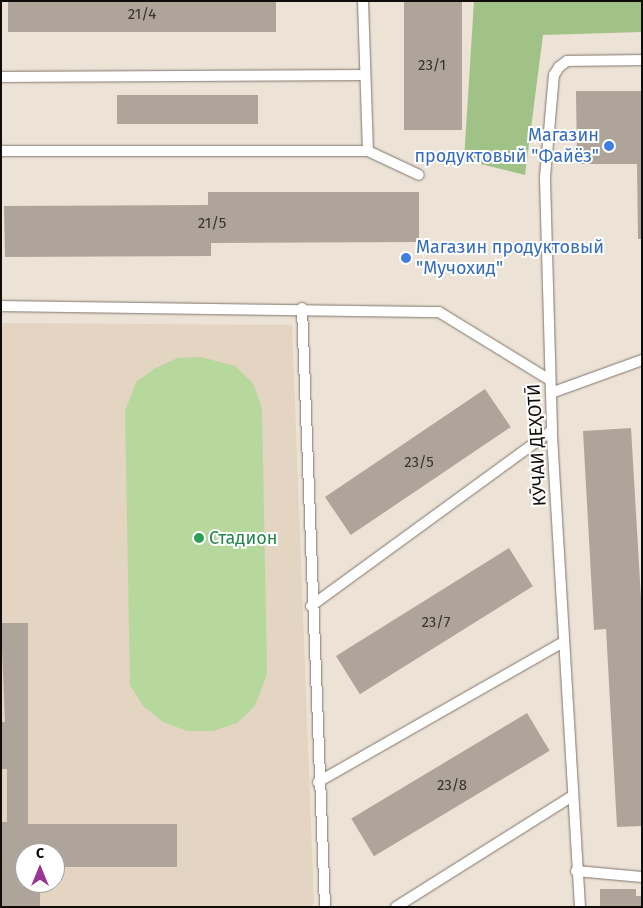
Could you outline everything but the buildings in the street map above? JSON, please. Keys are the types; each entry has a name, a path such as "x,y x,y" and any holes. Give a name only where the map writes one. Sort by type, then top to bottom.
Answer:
{"lane":[{"path":"363,1 368,151"},
{"name":"КӮЧАИ ДЕҲОТӢ","path":"580,907 576,872 552,430 545,177 554,75 567,61 642,60"},
{"path":"1,77 366,76"},
{"path":"1,151 368,151 419,175"},
{"path":"1,306 302,308 439,312 550,380"},
{"path":"302,308 311,606 325,907"},
{"path":"551,393 642,360"},
{"path":"311,606 552,430"},
{"path":"318,782 563,642"},
{"path":"396,907 572,796"},
{"path":"576,872 642,877"}],"shaded area":[{"path":"1,323 292,325 314,903 311,907 1,907"}],"green space":[{"path":"474,1 642,1 642,32 543,35 525,175 464,160"},
{"path":"201,357 235,366 253,383 262,408 267,674 255,706 237,723 213,731 187,731 163,722 143,706 130,685 125,411 136,382 154,369 177,358"}],"place":[{"name":"Магазин продуктовый \"Файёз\"","path":"609,146"},
{"name":"Магазин продуктовый \"Мучохид\"","path":"406,258"},
{"name":"Стадион","path":"199,538"}]}
